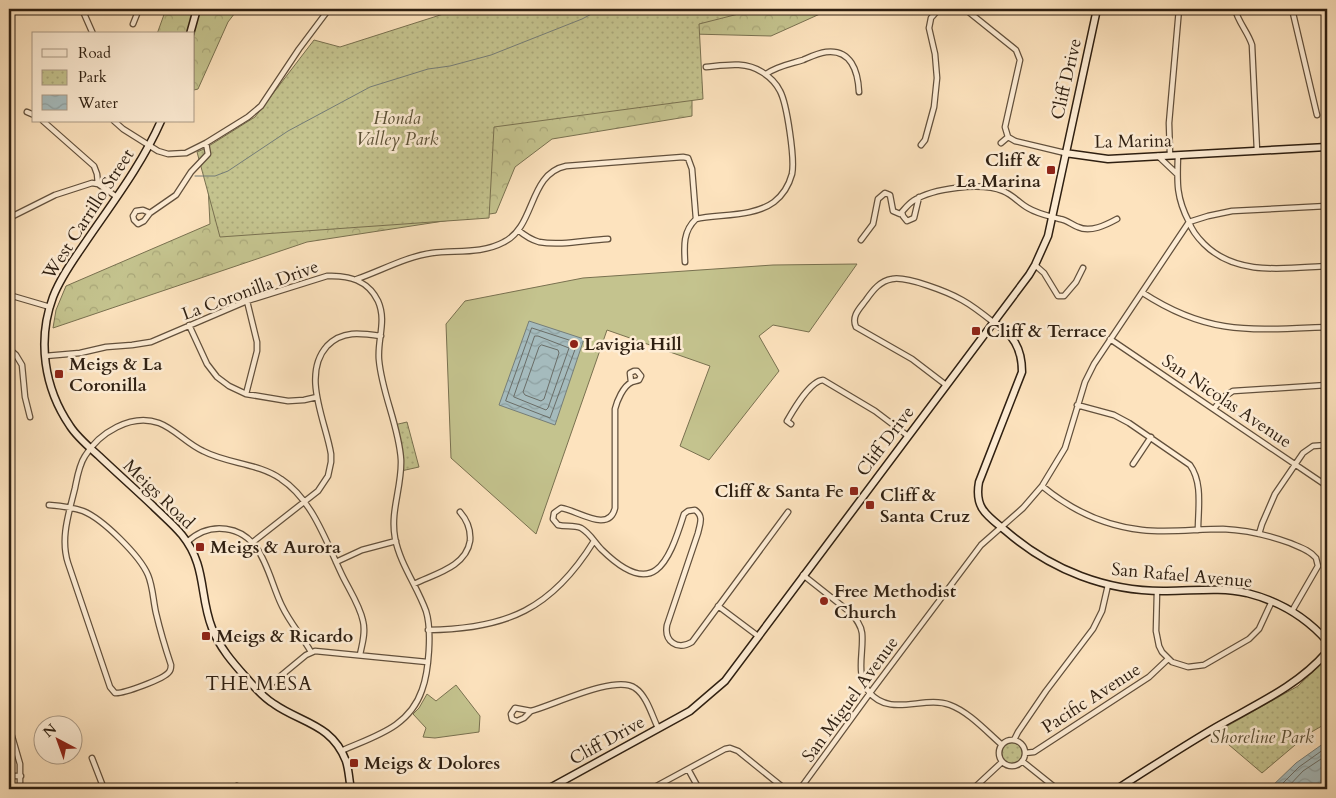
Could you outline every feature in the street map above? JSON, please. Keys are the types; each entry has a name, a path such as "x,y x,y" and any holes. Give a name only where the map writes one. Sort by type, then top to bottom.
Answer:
{"main road":[{"path":"191,32 197,9"},
{"name":"Cliff Drive","path":"548,789 690,711 715,690 735,668 803,574 1035,265 1045,243 1052,217 1064,153 1097,9"},
{"name":"West Carrillo Street","path":"45,356 46,327 50,307 60,283 150,145 160,122"},
{"name":"La Marina","path":"1064,153 1108,159 1327,147"},
{"name":"San Rafael Avenue","path":"993,322 1010,334 1015,341 1019,348 1022,372 978,488 978,500 987,516 1019,543 1045,560 1075,574 1108,585 1125,588 1157,591 1201,589 1244,592 1272,601 1292,611 1314,626 1327,641"},
{"name":"Meigs Road","path":"45,356 48,376 59,406 70,426 91,449 174,526 187,542 200,567 208,617 216,636 228,656 260,693 274,705 318,727 331,738 341,751 348,771 350,789"},
{"path":"1117,789 1211,730 1296,682 1311,670 1327,652"}],"street":[{"path":"82,9 92,32"},
{"path":"134,24 139,9"},
{"path":"115,122 123,129 162,152 178,154 191,152 248,117 261,106 299,49 329,9"},
{"path":"921,145 925,140 932,118 936,92 937,66 929,28 931,18 938,9"},
{"path":"965,9 1016,50 1019,55 1020,60 1005,127 1008,137 1001,143"},
{"path":"1179,9 1169,123 1180,203 1194,234 1206,246 1229,261 1257,269 1327,266"},
{"path":"1235,9 1252,45 1257,151"},
{"path":"1292,9 1317,115"},
{"path":"766,74 775,68 823,53 835,52 846,57 854,66 858,74 859,92"},
{"path":"685,262 685,238 690,226 696,219 755,211 764,208 780,196 788,185 793,166 785,105 778,87 766,74 741,64 706,67"},
{"path":"27,112 32,114"},
{"path":"44,122 94,166 98,184"},
{"name":"La Marina","path":"1008,137 1015,141 1064,153"},
{"path":"150,213 176,195 191,172 208,154 206,144"},
{"path":"694,154 690,159 696,219"},
{"path":"1158,156 1177,174"},
{"name":"La Coronilla Drive","path":"45,356 151,342 247,301 321,277 337,275 357,279 424,255 494,246 505,242 518,230 528,214 546,176 566,166 683,157 690,159"},
{"path":"9,218 56,195 92,184 98,184 117,197"},
{"path":"861,240 873,224 878,199 882,194 890,195 894,212 900,214 919,197 940,190 990,187 1008,193 1028,209 1062,219 1080,228 1097,228 1117,219"},
{"path":"902,212 907,221 914,218 919,197"},
{"path":"1190,222 1232,211 1327,206"},
{"name":"San Miguel Avenue","path":"800,789 981,545 1023,508 1042,486 1065,448 1088,375 1110,339 1190,222"},
{"path":"518,230 533,240 540,242 556,243 608,239"},
{"path":"1035,265 1044,273 1058,296 1064,296 1076,282 1083,268"},
{"path":"341,751 392,729 405,718 422,690 427,662 428,630 426,613 396,542 393,512 400,482 401,461 398,441 380,370 382,320 380,307 368,287 357,279"},
{"path":"946,385 912,359 856,327 855,315 872,292 888,280 910,279 961,299 993,322"},
{"path":"1142,293 1172,310 1196,320 1226,327 1256,330 1327,326"},
{"path":"9,295 50,307"},
{"path":"246,394 257,351 257,342 247,301"},
{"path":"189,325 202,354 212,371 222,382 246,394 294,401 317,397"},
{"path":"253,542 318,491 326,481 331,462 330,449 317,397 315,375 317,363 323,350 329,343 351,333 381,336"},
{"name":"San Nicolas Avenue","path":"1110,339 1327,486"},
{"path":"10,350 21,360 25,397 30,417"},
{"path":"791,424 787,420 799,403 814,384 824,380 875,411 908,436"},
{"path":"631,382 617,400 615,410 615,508 613,513 607,519 599,520 561,508 553,516 554,521 558,525 574,526 582,529 618,563 634,574 642,576 656,570 664,562 671,551 684,514 688,510 695,510 701,516 667,625 666,634 673,644 680,646 689,644 788,512"},
{"path":"1214,409 1222,398 1233,391 1327,386"},
{"path":"1078,406 1114,415 1185,460 1196,474 1198,482 1198,530"},
{"path":"49,505 71,508 83,511 100,521 137,557 150,581 158,622 171,665 170,670 164,676 121,694 115,693 110,687 66,555 64,539 71,508 79,470 84,456 106,434 126,423 138,420 152,421 165,426 190,444 209,454 271,473 291,487 312,513 363,619 364,634 360,655"},
{"path":"1132,464 1151,437"},
{"path":"1259,534 1270,502 1295,464 1308,448 1317,445 1327,445"},
{"path":"1042,486 1074,509 1113,524 1143,530 1224,530 1259,534 1307,550 1317,559"},
{"path":"414,584 452,566 463,556 469,545 470,536 468,524 460,512"},
{"path":"187,542 202,532 221,528 237,531 253,542 264,560 275,592 287,616 311,652"},
{"path":"428,630 486,626 520,614 534,606 559,586 575,569 594,541"},
{"path":"336,562 362,550 396,542"},
{"path":"1317,559 1324,558"},
{"path":"1292,611 1316,571 1317,559"},
{"path":"803,574 851,613 857,621 862,632 861,674 870,693 883,702 895,706 927,702 950,705 965,714 1002,744"},
{"path":"1014,740 1046,691 1093,629 1102,611 1108,585"},
{"path":"1157,591 1156,636 1159,646 1168,659 1181,666 1195,667 1204,664 1246,642 1259,629 1272,601"},
{"path":"718,606 758,636"},
{"path":"260,693 311,652 322,650 427,662"},
{"name":"Pacific Avenue","path":"1025,753 1034,752 1149,677 1168,659"},
{"path":"531,711 611,685 625,684 635,688 642,695 658,728"},
{"path":"9,726 19,757 20,789"},
{"path":"1014,740 1022,746 1025,753 1022,761 1014,766 1002,762 998,754 1002,744 1006,741 1014,740"},
{"path":"650,789 730,748 738,751 785,789"},
{"path":"92,758 104,789"},
{"path":"1022,761 1057,789"},
{"path":"973,789 1002,762"},
{"path":"688,769 699,789"},
{"path":"9,776 21,776"}],"green space":[{"path":"166,9 238,9 228,22 198,89 195,90 195,32 158,32"},
{"name":"Honda Valley Park","path":"459,9 758,9 699,24 703,99 494,127 489,218 220,237 197,152 255,117 314,40 340,47"},
{"name":"Honda Valley Park","path":"660,9 831,9 771,36 692,34 692,116 552,139 515,167 496,213 307,242 53,328 56,310 66,286 210,224 208,186"},
{"path":"857,264 809,332 773,325 759,336 779,371 709,460 680,446 710,366 607,330 536,534 451,458 446,324 465,301 583,278 773,265"},
{"path":"407,422 419,467 401,471 401,461 394,425"},
{"name":"Shoreline Park","path":"1327,658 1327,723 1308,734 1262,773 1215,733 1298,686"},
{"path":"456,685 480,716 479,732 435,738 423,737 426,728 413,714 427,694 436,701"},
{"path":"1012,740 1021,744 1025,753 1021,762 1012,766 1003,762 999,753 1003,744"}],"water":[{"path":"529,321 584,339 555,425 499,405"},
{"path":"1327,741 1327,789 1269,789 1296,763"}],"waterway":[{"path":"195,176 215,176 228,171 288,131 370,87 428,69 450,66 491,55 582,19 601,9"}],"place":[{"name":"Cliff & La Marina","path":"1051,170"},
{"name":"Cliff & Terrace","path":"976,331"},
{"name":"Lavigia Hill","path":"574,344"},
{"name":"Meigs & La Coronilla","path":"59,374"},
{"name":"Cliff & Santa Fe","path":"854,491"},
{"name":"Cliff & Santa Cruz","path":"870,505"},
{"name":"Meigs & Aurora","path":"200,547"},
{"name":"Free Methodist Church","path":"824,601"},
{"name":"Meigs & Ricardo","path":"206,636"},
{"name":"Meigs & Dolores","path":"354,763"}],"district":[{"name":"THE MESA","path":"259,683"}]}
